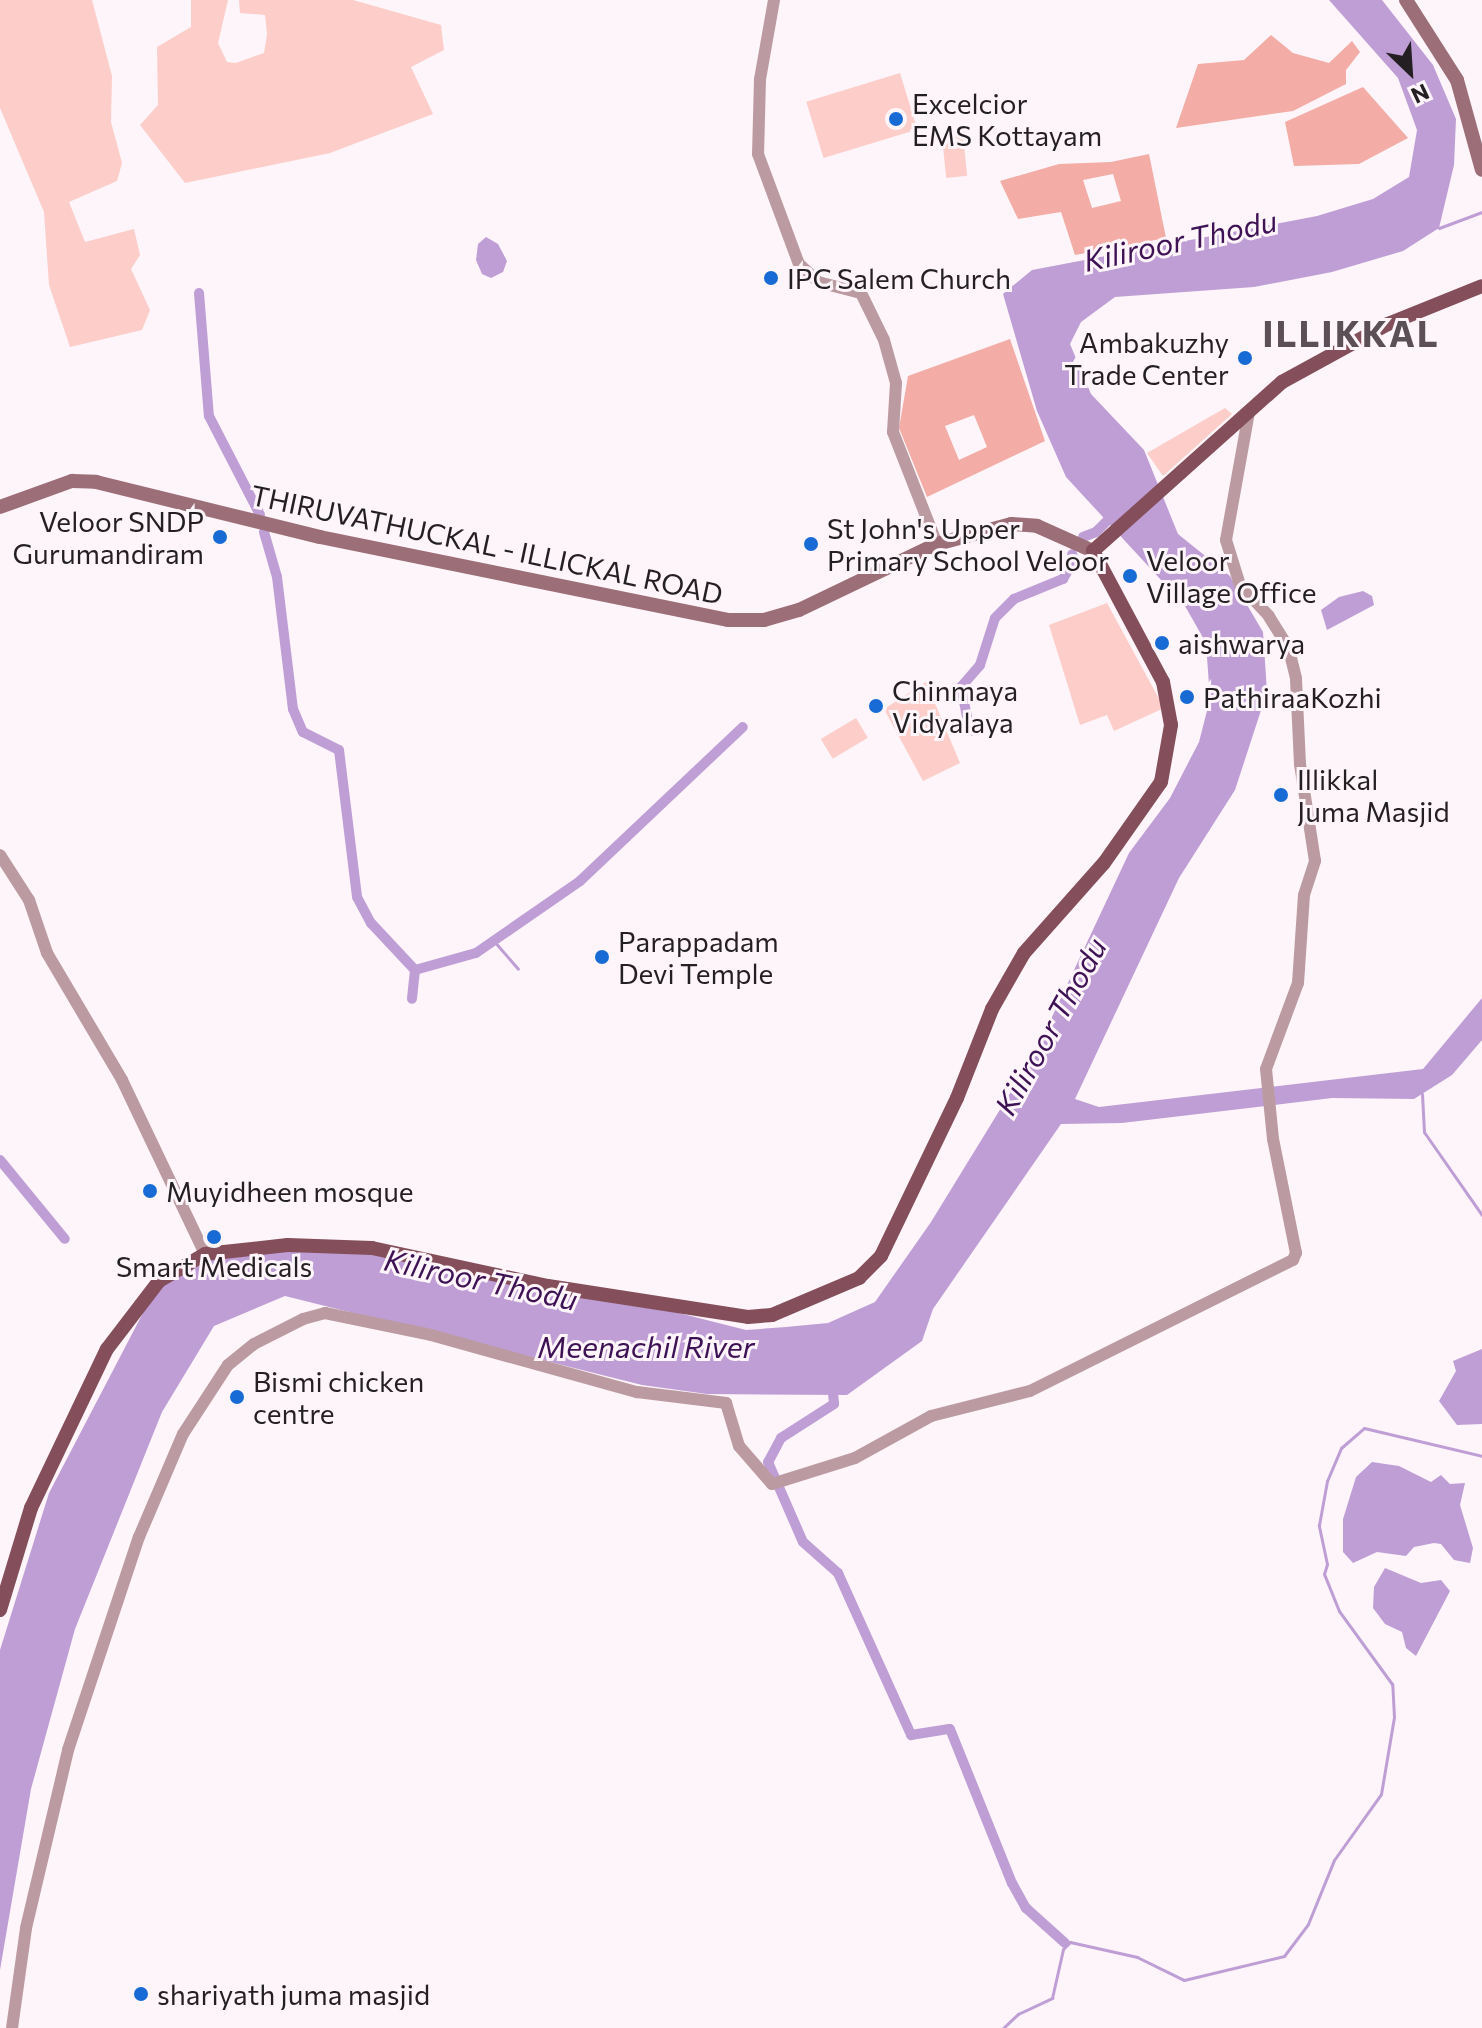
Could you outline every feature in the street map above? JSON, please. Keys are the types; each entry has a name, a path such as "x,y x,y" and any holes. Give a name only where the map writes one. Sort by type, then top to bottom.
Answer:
{"main road":[{"path":"1406,0 1457,80 1482,170"},
{"path":"0,1610 31,1508 107,1349 159,1281 205,1254 288,1245 372,1248 548,1286 748,1317 772,1315 859,1278 881,1256 957,1098 992,1009 1024,953 1104,863 1161,782 1171,725 1163,682 1097,547 1282,382 1337,350 1482,286"},
{"name":"THIRUVATHUCKAL - ILLICKAL ROAD","path":"0,507 72,481 96,482 293,532 728,620 764,620 799,610 937,544 1011,524 1037,526 1097,547"}],"street":[{"path":"774,0 760,79 758,154 799,264 818,282 861,293 884,340 896,383 893,432 937,544"},
{"path":"12,2028 26,1928 86,1690 139,1537 183,1434 236,1355 303,1319 325,1313 431,1335 637,1392 726,1403 739,1446 772,1484 855,1458 931,1416 1030,1391 1293,1260 1296,1253 1273,1139 1266,1069 1298,983 1304,895 1315,861 1291,658 1269,616 1240,585 1226,540 1249,412"},
{"path":"0,855 29,900 47,953 122,1080 205,1254"}],"shaded area":[{"path":"0,0 92,0 112,76 111,122 122,163 117,181 69,202 85,242 134,229 140,255 131,269 150,310 142,330 70,347 49,285 44,212 0,108"},
{"path":"191,0 228,0 218,43 227,62 236,63 264,53 267,34 265,15 240,13 239,0 353,0 441,25 444,50 411,67 433,114 330,153 185,183 140,125 158,105 157,47 191,27"},
{"path":"1271,35 1293,53 1329,63 1352,41 1360,52 1346,70 1346,84 1293,111 1176,128 1198,64 1244,60"},
{"path":"900,73 917,129 824,158 806,102"},
{"path":"1363,87 1408,138 1359,164 1294,166 1285,122"},
{"path":"963,136 967,176 946,178 942,138"},
{"path":"1149,154 1166,238 1075,255 1061,212 1018,219 1000,181 1059,164 1111,162","holes":["1113,174 1121,201 1092,208 1083,180"]},
{"path":"1010,339 1045,441 927,497 899,428 908,376","holes":["974,415 987,447 959,460 945,426"]},
{"path":"1225,408 1232,414 1163,476 1147,453"},
{"path":"1107,603 1164,708 1114,731 1107,715 1080,725 1049,625"},
{"path":"926,682 960,763 923,781 884,709"},
{"path":"856,718 868,738 833,759 821,739"}],"water":[{"name":"Meenachil River","path":"1329,0 1382,0 1433,65 1456,119 1454,165 1439,228 1403,251 1332,272 1254,287 1115,297 1081,322 1070,344 1091,394 1144,450 1178,534 1230,576 1263,632 1267,692 1235,790 1179,878 1075,1099 1099,1107 1423,1069 1482,998 1482,1040 1452,1075 1414,1099 1332,1098 1122,1123 1061,1124 933,1309 922,1341 847,1395 707,1394 642,1385 285,1296 214,1326 162,1412 75,1629 31,1789 0,1970 0,1650 49,1493 156,1288 193,1260 300,1249 364,1253 671,1311 746,1330 786,1327 828,1323 875,1302 931,1222 1036,1051 1129,853 1170,798 1199,742 1210,699 1206,643 1185,606 1066,477 1037,411 1003,294 1032,270 1317,216 1373,199 1409,177 1417,130 1398,78"},
{"path":"486,237 498,244 507,261 503,272 491,278 482,274 476,260 478,244"},
{"path":"1363,591 1372,596 1374,605 1327,630 1321,610 1339,597"},
{"path":"1482,1349 1482,1424 1457,1425 1439,1401 1456,1371 1453,1361"},
{"path":"1372,1462 1399,1466 1431,1482 1441,1475 1450,1484 1465,1483 1460,1505 1473,1548 1470,1563 1454,1560 1441,1544 1434,1543 1414,1547 1406,1556 1377,1552 1353,1563 1343,1552 1343,1519 1356,1477"},
{"path":"1385,1568 1421,1583 1441,1580 1450,1591 1416,1656 1406,1648 1402,1632 1385,1624 1373,1608 1374,1587"}],"waterway":[{"path":"1439,228 1482,212"},
{"path":"199,293 209,416 260,515"},
{"path":"1083,537 1096,532 1115,513"},
{"path":"264,532 277,577 293,709 303,732 339,750 357,897 371,923 415,970 412,999"},
{"path":"970,731 961,687 980,665 995,618 1014,599 1063,579 1074,560 1072,554"},
{"path":"415,970 476,953 580,881 743,727"},
{"path":"493,940 518,969"},
{"path":"1422,1094 1424,1132 1482,1215"},
{"path":"0,1160 65,1239"},
{"path":"832,1384 834,1404 781,1438 768,1462 803,1542 838,1573 911,1735 950,1729 1012,1883 1026,1908 1065,1943"},
{"path":"1003,2028 1018,2014 1052,1998 1063,1949 1070,1942 1137,1957 1184,1980 1284,1956 1308,1924 1334,1860 1381,1794 1394,1717 1392,1684 1339,1611 1324,1574 1327,1564 1319,1525 1327,1481 1341,1448 1364,1428 1482,1456"}],"place":[{"name":"Excelcior EMS Kottayam","path":"896,119"},
{"name":"IPC Salem Church","path":"771,278"},
{"name":"Ambakuzhy Trade Center","path":"1245,358"},
{"name":"Veloor SNDP Gurumandiram","path":"220,537"},
{"name":"St John's Upper Primary School Veloor","path":"811,544"},
{"name":"Veloor Village Office","path":"1130,576"},
{"name":"aishwarya","path":"1162,643"},
{"name":"PathiraaKozhi","path":"1187,697"},
{"name":"Chinmaya Vidyalaya","path":"876,706"},
{"name":"Illikkal Juma Masjid","path":"1281,795"},
{"name":"Parappadam Devi Temple","path":"602,957"},
{"name":"Muyidheen mosque","path":"150,1191"},
{"name":"Smart Medicals","path":"214,1237"},
{"name":"Bismi chicken centre","path":"237,1397"},
{"name":"shariyath juma masjid","path":"141,1994"}],"district":[{"name":"ILLIKKAL","path":"1351,333"}],"water label":[{"name":"Kiliroor Thodu","path":"1180,240"},
{"name":"Kiliroor Thodu","path":"1050,1026"},
{"name":"Kiliroor Thodu","path":"481,1279"}]}
